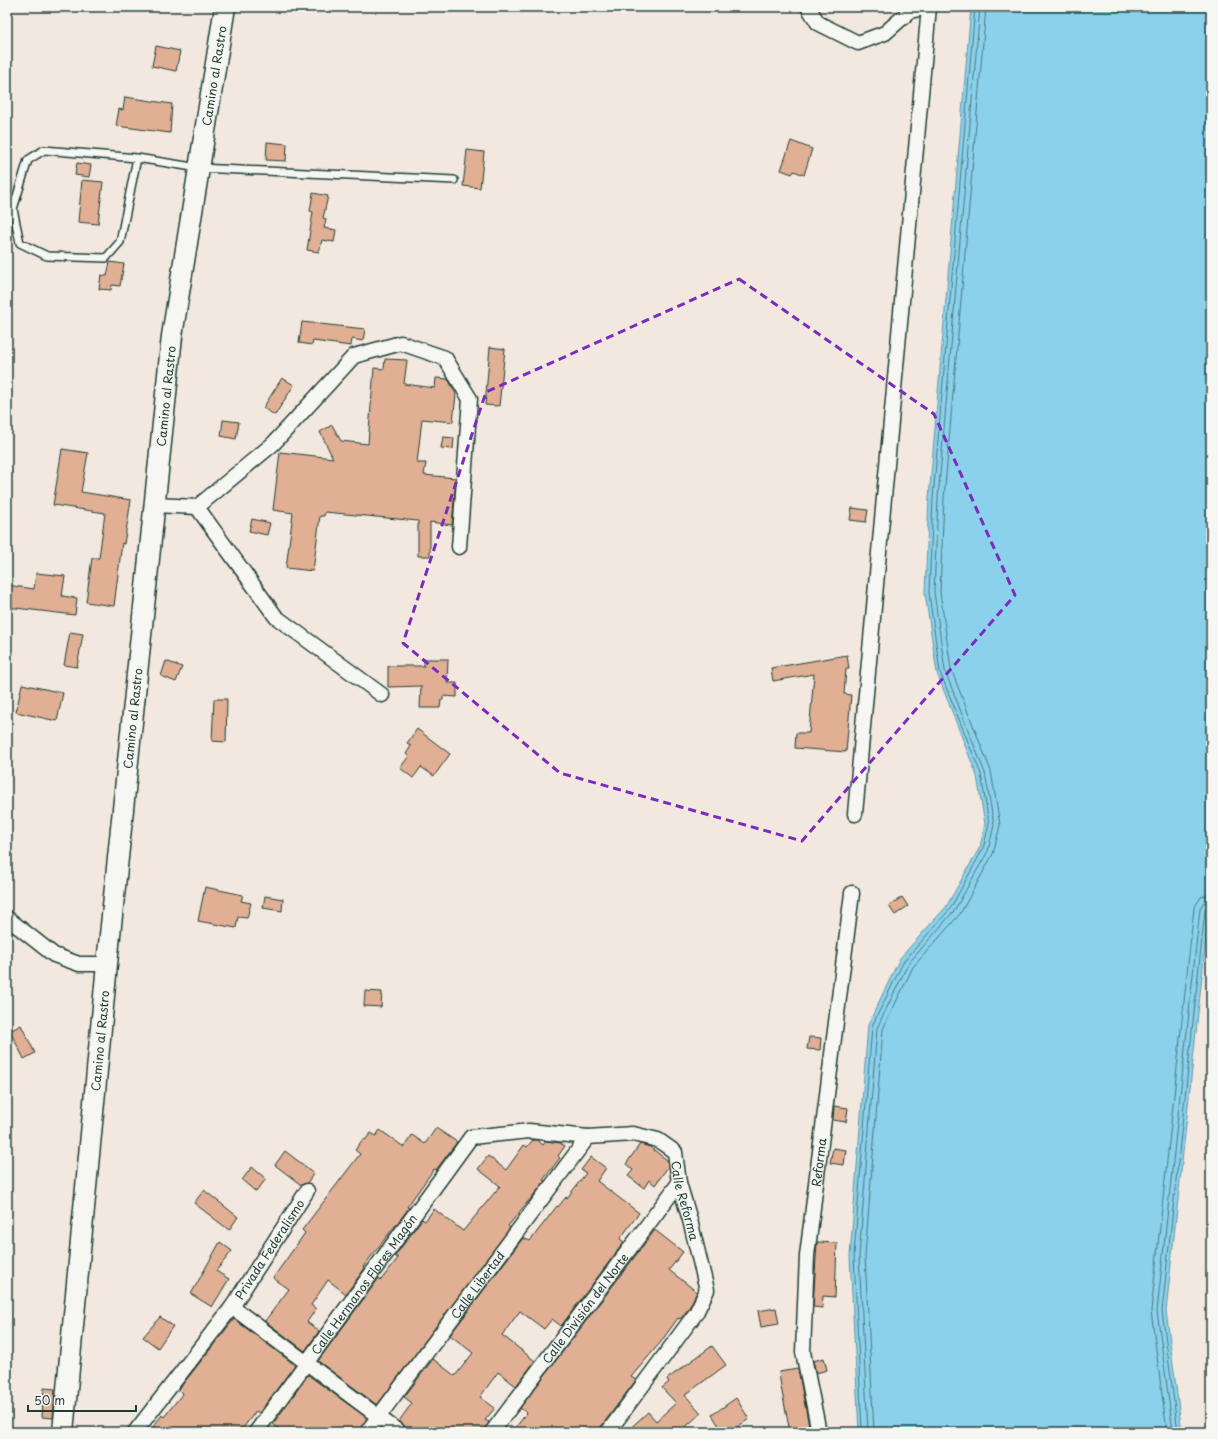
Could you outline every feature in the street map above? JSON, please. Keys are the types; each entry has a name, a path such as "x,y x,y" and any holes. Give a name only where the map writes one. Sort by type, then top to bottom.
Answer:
{"street":[{"name":"Camino al Rastro","path":"63,1432 107,964 172,336 225,7"},
{"path":"808,7 818,23 858,43 885,33 910,11 929,7 855,814"},
{"path":"154,505 197,507 273,444 354,356 401,343 445,358 470,399 459,547"},
{"path":"197,507 276,617 382,696"},
{"name":"Reforma","path":"819,1432 803,1352 807,1256 852,893"},
{"path":"7,918 54,955 79,964 107,964"},
{"name":"Calle Reforma","path":"472,1137 529,1131 588,1137 633,1134 658,1140 675,1152 678,1183 690,1220 708,1290 696,1313 608,1432"},
{"name":"Calle Hermanos Flores Magón","path":"256,1432 472,1137"},
{"name":"Calle Libertad","path":"367,1432 588,1137"},
{"name":"Calle División del Norte","path":"492,1432 678,1183"},
{"name":"Privada Federalismo","path":"135,1432 232,1307 307,1191"},
{"path":"232,1307 399,1432"}],"lane":[{"path":"136,158 120,242 106,258 47,256 20,243 13,209 28,160 44,150 136,158 199,168 454,180"}],"highlighted area":[{"path":"739,279 934,414 1015,595 802,841 560,773 403,643 486,392"}],"water":[{"path":"971,7 1211,7 1211,892 1166,1311 1182,1432 859,1432 850,1256 868,1025 900,958 946,907 980,847 985,824 977,776 937,673 925,593 929,498"}],"building":[{"path":"156,46 180,51 176,71 152,66"},
{"path":"125,97 172,104 170,133 116,126 119,109 123,110"},
{"path":"791,141 812,149 804,175 794,171 792,174 781,170"},
{"path":"267,142 287,144 286,161 266,160"},
{"path":"467,150 484,152 480,188 463,186"},
{"path":"77,163 91,165 89,177 75,175"},
{"path":"82,180 103,182 98,224 78,222"},
{"path":"313,193 328,196 323,218 326,219 324,228 336,230 334,242 322,240 319,252 307,250 313,212 310,211"},
{"path":"110,262 124,264 120,286 112,285 111,290 99,289 101,275 107,276"},
{"path":"302,322 365,329 363,341 352,339 351,346 313,341 312,345 299,343"},
{"path":"490,347 505,349 499,406 485,405"},
{"path":"385,359 407,360 404,384 435,388 436,378 448,379 456,394 453,422 422,419 417,463 426,463 424,475 456,478 452,525 430,522 430,556 418,556 418,521 325,512 324,516 320,516 313,571 286,568 293,513 273,510 280,452 333,458 320,432 332,425 341,441 368,444 374,368 384,369"},
{"path":"282,378 294,385 275,415 263,408"},
{"path":"223,420 239,422 236,439 221,436"},
{"path":"443,437 454,438 453,449 441,448"},
{"path":"62,449 88,453 81,492 131,500 124,544 122,543 114,606 86,602 92,558 99,558 105,513 53,505"},
{"path":"852,508 868,510 866,522 850,520"},
{"path":"252,519 270,523 267,535 249,531"},
{"path":"36,573 65,576 62,596 77,598 75,615 7,607 7,585 34,589"},
{"path":"70,632 83,634 77,667 64,665"},
{"path":"847,655 849,669 846,669 844,694 851,695 846,752 795,748 796,733 809,733 814,674 773,681 771,668"},
{"path":"424,659 448,659 447,683 457,683 457,697 443,696 440,708 420,708 421,686 388,687 388,666 424,666"},
{"path":"166,661 182,667 176,682 161,676"},
{"path":"22,684 63,693 57,721 16,712"},
{"path":"214,699 227,699 226,742 212,741"},
{"path":"417,729 450,754 434,776 421,767 413,778 400,768 409,756 406,754 411,746 407,743"},
{"path":"205,887 243,895 241,901 251,903 247,918 238,917 236,928 198,921"},
{"path":"265,896 283,899 282,911 263,908"},
{"path":"902,897 908,906 895,915 889,906"},
{"path":"365,991 382,992 381,1007 364,1006"},
{"path":"21,1025 35,1053 24,1059 10,1031"},
{"path":"809,1037 821,1038 820,1050 807,1049"},
{"path":"834,1106 848,1108 846,1122 833,1120"},
{"path":"436,1128 457,1142 436,1170 434,1169 407,1207 409,1208 363,1267 365,1268 346,1294 328,1280 311,1305 316,1309 307,1322 319,1331 305,1351 265,1321 289,1289 273,1278 305,1233 302,1230 360,1154 355,1150 363,1139 365,1140 371,1133 376,1136 380,1130 404,1147 412,1135 425,1144"},
{"path":"533,1140 537,1140 543,1145 546,1141 560,1143 565,1146 558,1156 560,1158 543,1180 545,1181 508,1226 510,1228 377,1405 318,1361 379,1278 381,1280 398,1258 395,1256 422,1219 425,1221 434,1209 463,1231 500,1186 478,1169 488,1156 506,1170 524,1145 527,1147"},
{"path":"640,1144 650,1147 667,1160 668,1167 655,1185 649,1180 644,1188 628,1176 633,1170 626,1164"},
{"path":"833,1148 846,1150 844,1165 830,1163"},
{"path":"285,1151 314,1173 307,1183 301,1185 275,1165"},
{"path":"591,1157 606,1168 597,1181 639,1213 620,1239 624,1242 561,1326 552,1319 544,1329 520,1311 502,1335 535,1361 516,1386 498,1372 480,1397 495,1408 485,1420 489,1422 484,1432 407,1432 404,1425 399,1421 412,1403 404,1397 433,1359 455,1376 473,1353 450,1335 523,1238 530,1241 557,1206 558,1207 566,1197 567,1198 586,1173 581,1170"},
{"path":"252,1167 266,1179 256,1192 242,1180"},
{"path":"204,1190 238,1217 229,1230 194,1203"},
{"path":"655,1230 683,1252 669,1270 697,1292 689,1308 680,1319 678,1318 660,1343 631,1377 636,1380 597,1432 512,1432 527,1413 520,1408"},
{"path":"220,1242 232,1251 216,1271 229,1279 212,1307 191,1294"},
{"path":"817,1242 837,1243 835,1297 823,1296 822,1308 813,1307"},
{"path":"776,1308 779,1324 761,1327 758,1311"},
{"path":"160,1317 173,1326 158,1348 143,1337"},
{"path":"234,1319 295,1365 259,1413 256,1411 240,1432 160,1432 153,1427 162,1415 164,1417 183,1393 179,1389"},
{"path":"712,1346 726,1365 685,1395 701,1413 680,1432 626,1432 648,1412 656,1421 676,1403 662,1388 669,1382 667,1379"},
{"path":"824,1358 827,1370 816,1373 813,1361"},
{"path":"798,1369 809,1432 790,1432 781,1387 779,1372"},
{"path":"308,1375 367,1418 359,1432 283,1432 273,1424"},
{"path":"44,1388 55,1389 53,1418 42,1417"},
{"path":"736,1398 749,1419 730,1432 723,1432 712,1415"}]}
